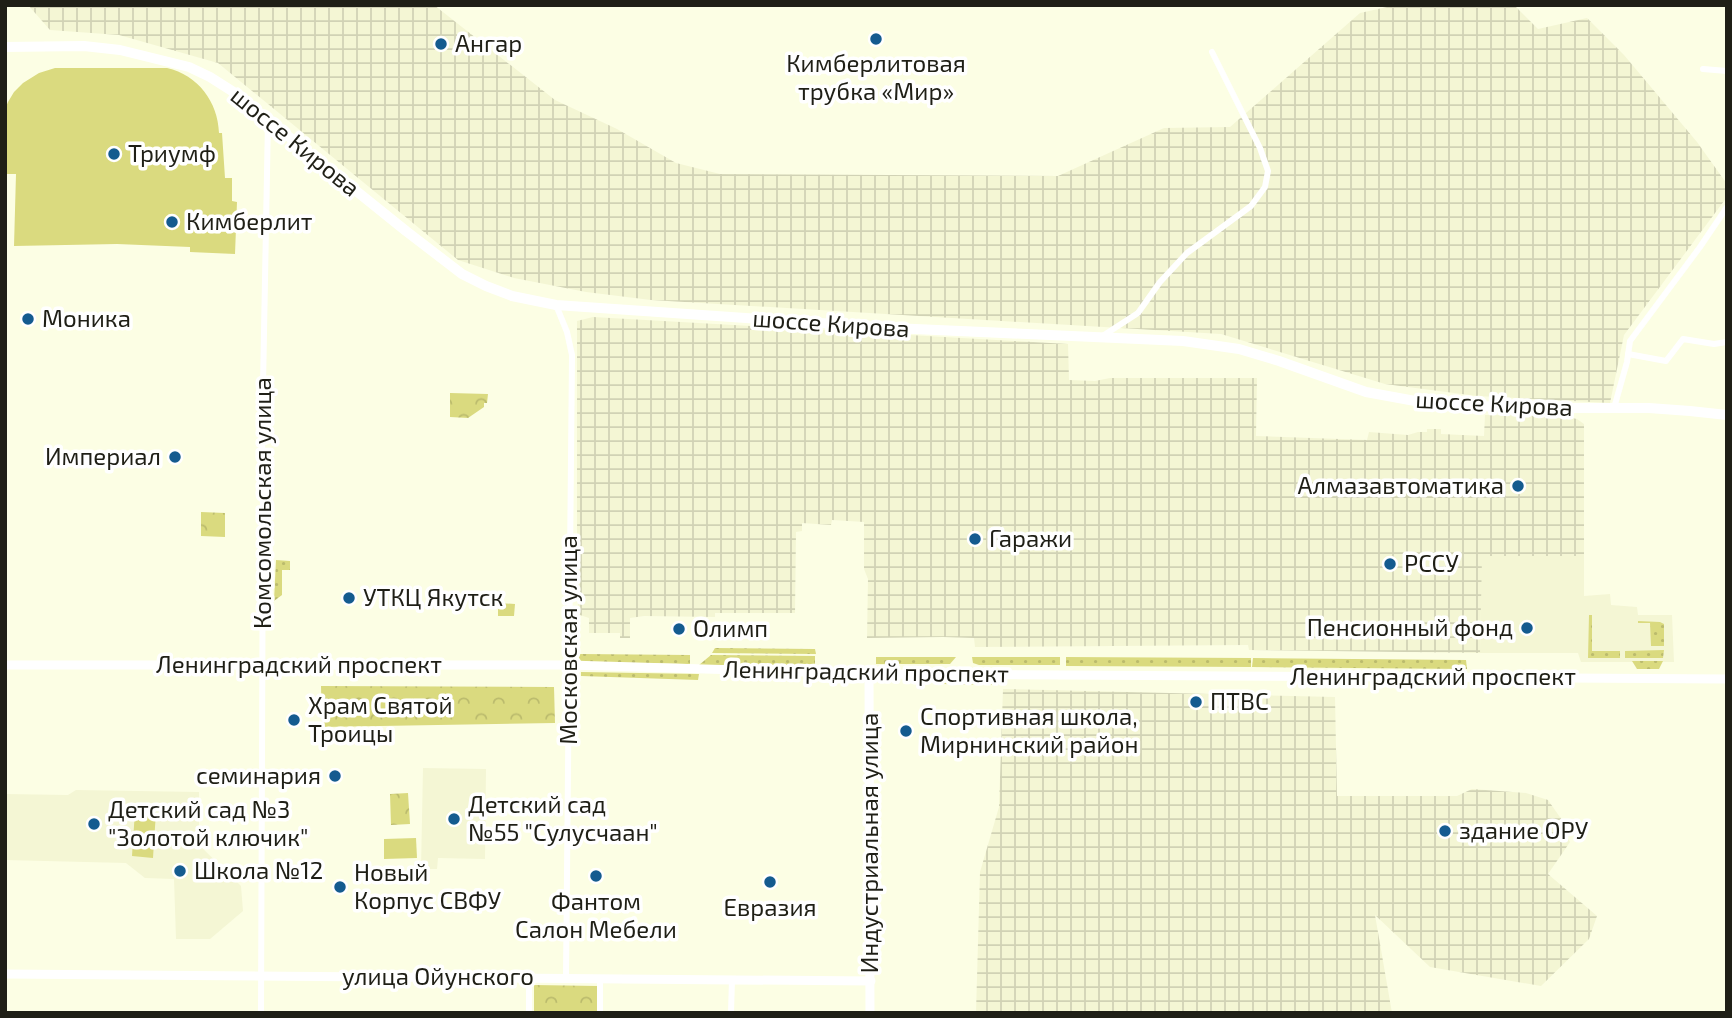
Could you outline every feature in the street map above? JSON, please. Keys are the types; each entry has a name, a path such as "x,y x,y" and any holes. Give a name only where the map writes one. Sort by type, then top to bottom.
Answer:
{"main road":[{"name":"шоссе Кирова","path":"5,47 97,47 173,62 201,72 221,83 462,274 505,293 556,305 892,328 1162,340 1222,346 1258,354 1367,392 1437,405 1671,409 1727,415"},
{"name":"Ленинградский проспект","path":"5,665 569,665 869,674 1727,679"},
{"name":"Индустриальная улица","path":"869,674 870,1013"},
{"name":"улица Ойунского","path":"5,974 871,981"}],"street":[{"path":"1100,337 1138,313 1160,282 1186,253 1251,206 1265,187 1268,171 1260,148 1212,52"},
{"path":"1703,69 1727,71"},
{"name":"Комсомольская улица","path":"261,1013 262,439 268,120"},
{"path":"1614,408 1630,341 1727,207"},
{"name":"Московская улица","path":"556,305 567,332 572,355 566,978"},
{"path":"1628,354 1666,361 1683,339 1714,344 1727,342"},
{"path":"529,978 529,1013"},
{"path":"732,979 732,1013"},
{"path":"600,980 600,1013"}],"shaded area":[{"path":"28,5 434,5 555,100 617,129 676,163 720,174 1058,176 1164,128 1230,127 1360,13 1396,5 1514,5 1538,29 1587,18 1624,55 1697,142 1727,184 1727,197 1624,335 1610,403 1477,396 1385,384 1221,334 651,300 586,292 514,278 458,260 218,63 119,35 50,30"},
{"path":"593,317 1068,344 1069,380 1257,378 1256,436 1367,440 1369,432 1408,435 1427,432 1427,429 1441,429 1441,434 1484,436 1485,415 1563,416 1577,419 1584,424 1584,556 1482,556 1480,653 1249,650 1248,645 975,647 974,638 867,638 868,579 864,569 864,522 832,520 831,525 802,523 802,531 796,532 795,613 715,613 715,617 644,616 630,618 630,638 620,638 620,633 589,633 589,618 580,615 577,598 577,321"},
{"path":"1481,556 1584,556 1584,596 1610,594 1611,605 1637,607 1638,615 1672,615 1674,662 1581,662 1578,653 1480,653"},
{"path":"1003,689 1335,697 1337,796 1457,796 1472,789 1526,793 1548,800 1564,823 1562,830 1570,842 1548,874 1597,916 1589,939 1541,986 1430,967 1375,915 1392,1013 976,1013 980,872 999,807"},
{"name":"Детский сад №55 \"Сулусчаан\"","path":"423,768 486,769 485,859 438,858 437,869 421,869"},
{"path":"76,790 199,792 199,845 241,886 243,911 210,939 176,939 174,879 145,878 126,863 5,860 5,794 68,795"}],"green space":[{"name":"Триумф","path":"55,68 167,68 197,83 215,111 219,133 222,133 225,178 232,178 232,201 237,202 235,254 190,252 190,247 117,244 14,246 16,174 5,174 5,109 14,92 23,83 39,73"},
{"path":"450,393 488,394 487,403 468,418 450,417"},
{"path":"201,512 225,513 225,537 201,536"},
{"path":"269,560 273,560 271,615 268,615"},
{"path":"276,560 290,561 290,570 282,570 282,595 274,601"},
{"path":"498,603 515,604 514,616 498,616"},
{"path":"1589,615 1592,615 1592,651 1620,651 1620,658 1588,658"},
{"path":"1638,621 1664,624 1664,646 1651,646 1650,623"},
{"path":"715,648 815,649 816,654 712,653"},
{"path":"1664,650 1663,658 1625,658 1625,651"},
{"path":"577,655 690,655 690,664 582,662"},
{"path":"711,655 815,656 815,665 699,665"},
{"path":"876,657 956,657 950,664 876,664"},
{"path":"972,657 1060,657 1060,665 979,665 973,663"},
{"path":"1066,657 1251,658 1251,667 1066,666"},
{"path":"1253,658 1466,660 1467,669 1252,667"},
{"path":"1632,661 1663,661 1659,669 1637,669"},
{"path":"581,672 699,674 698,680 581,676"},
{"path":"946,678 996,678 1000,685 942,684"},
{"path":"321,686 554,687 555,723 322,727"},
{"path":"408,793 410,824 391,825 390,794"},
{"path":"135,811 156,812 153,858 132,856"},
{"path":"416,838 417,858 384,859 384,839"},
{"path":"534,985 598,986 598,1013 534,1013"}],"place":[{"name":"Кимберлитовая трубка «Мир»","path":"876,39"},
{"name":"Ангар","path":"441,44"},
{"name":"Триумф","path":"114,154"},
{"name":"Кимберлит","path":"172,222"},
{"name":"Моника","path":"28,319"},
{"name":"Империал","path":"175,457"},
{"name":"Алмазавтоматика","path":"1518,486"},
{"name":"Гаражи","path":"975,539"},
{"name":"РССУ","path":"1390,564"},
{"name":"УТКЦ Якутск","path":"349,598"},
{"name":"Пенсионный фонд","path":"1527,628"},
{"name":"Олимп","path":"679,629"},
{"name":"ПТВС","path":"1196,702"},
{"name":"Храм Святой Троицы","path":"294,720"},
{"name":"Спортивная школа, Мирнинский район","path":"906,731"},
{"name":"семинария","path":"335,776"},
{"name":"Детский сад №55 \"Сулусчаан\"","path":"454,819"},
{"name":"Детский сад №3 \"Золотой ключик\"","path":"94,824"},
{"name":"здание ОРУ","path":"1445,831"},
{"name":"Школа №12","path":"180,871"},
{"name":"Фантом Салон Мебели","path":"596,876"},
{"name":"Евразия","path":"770,882"},
{"name":"Новый Корпус СВФУ","path":"340,887"}]}
